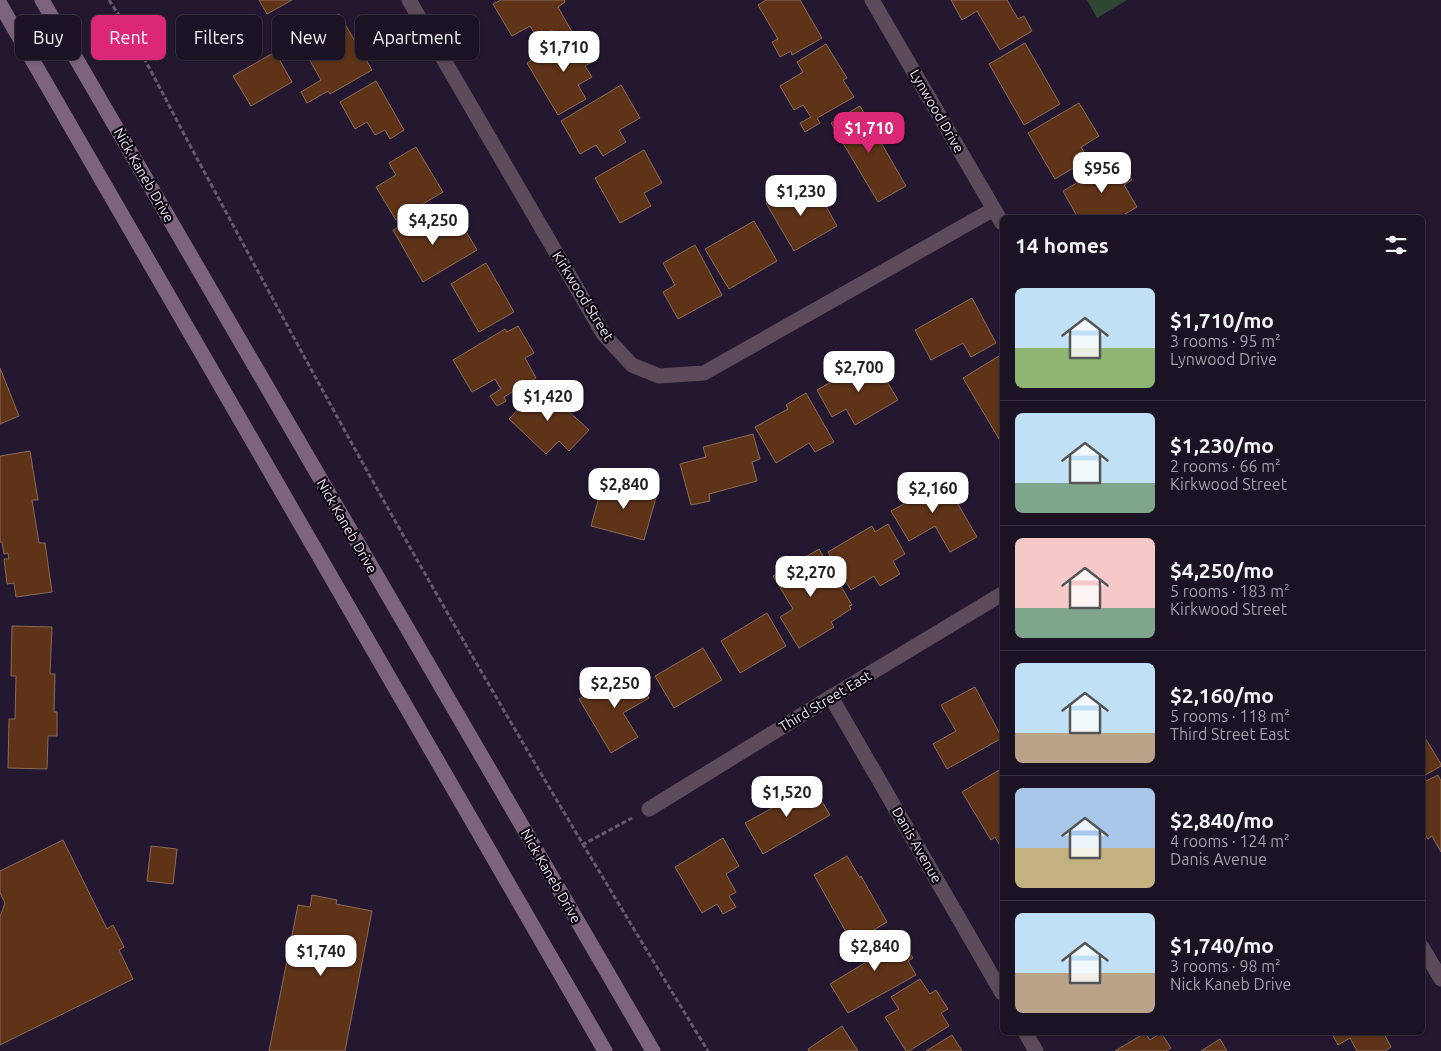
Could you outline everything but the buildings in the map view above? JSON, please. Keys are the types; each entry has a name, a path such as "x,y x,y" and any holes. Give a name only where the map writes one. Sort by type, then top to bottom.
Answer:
{"street":[{"name":"Nick Kaneb Drive","path":"42,0 652,1051"},
{"name":"Kirkwood Street","path":"410,0 604,335 632,365 659,376 704,373 994,209"},
{"name":"Lynwood Drive","path":"872,0 1000,220"},
{"path":"0,4 605,1051"},
{"name":"Third Street East","path":"649,809 831,696 1000,595"},
{"name":"Danis Avenue","path":"831,696 1000,990"},
{"path":"1425,952 1441,979"},
{"path":"1027,1035 1036,1051"}],"path":[{"path":"110,0 133,36 190,146 334,412 502,710 708,1051"},
{"path":"582,845 649,809"}],"green space":[{"path":"1087,0 1127,0 1097,18"}]}
